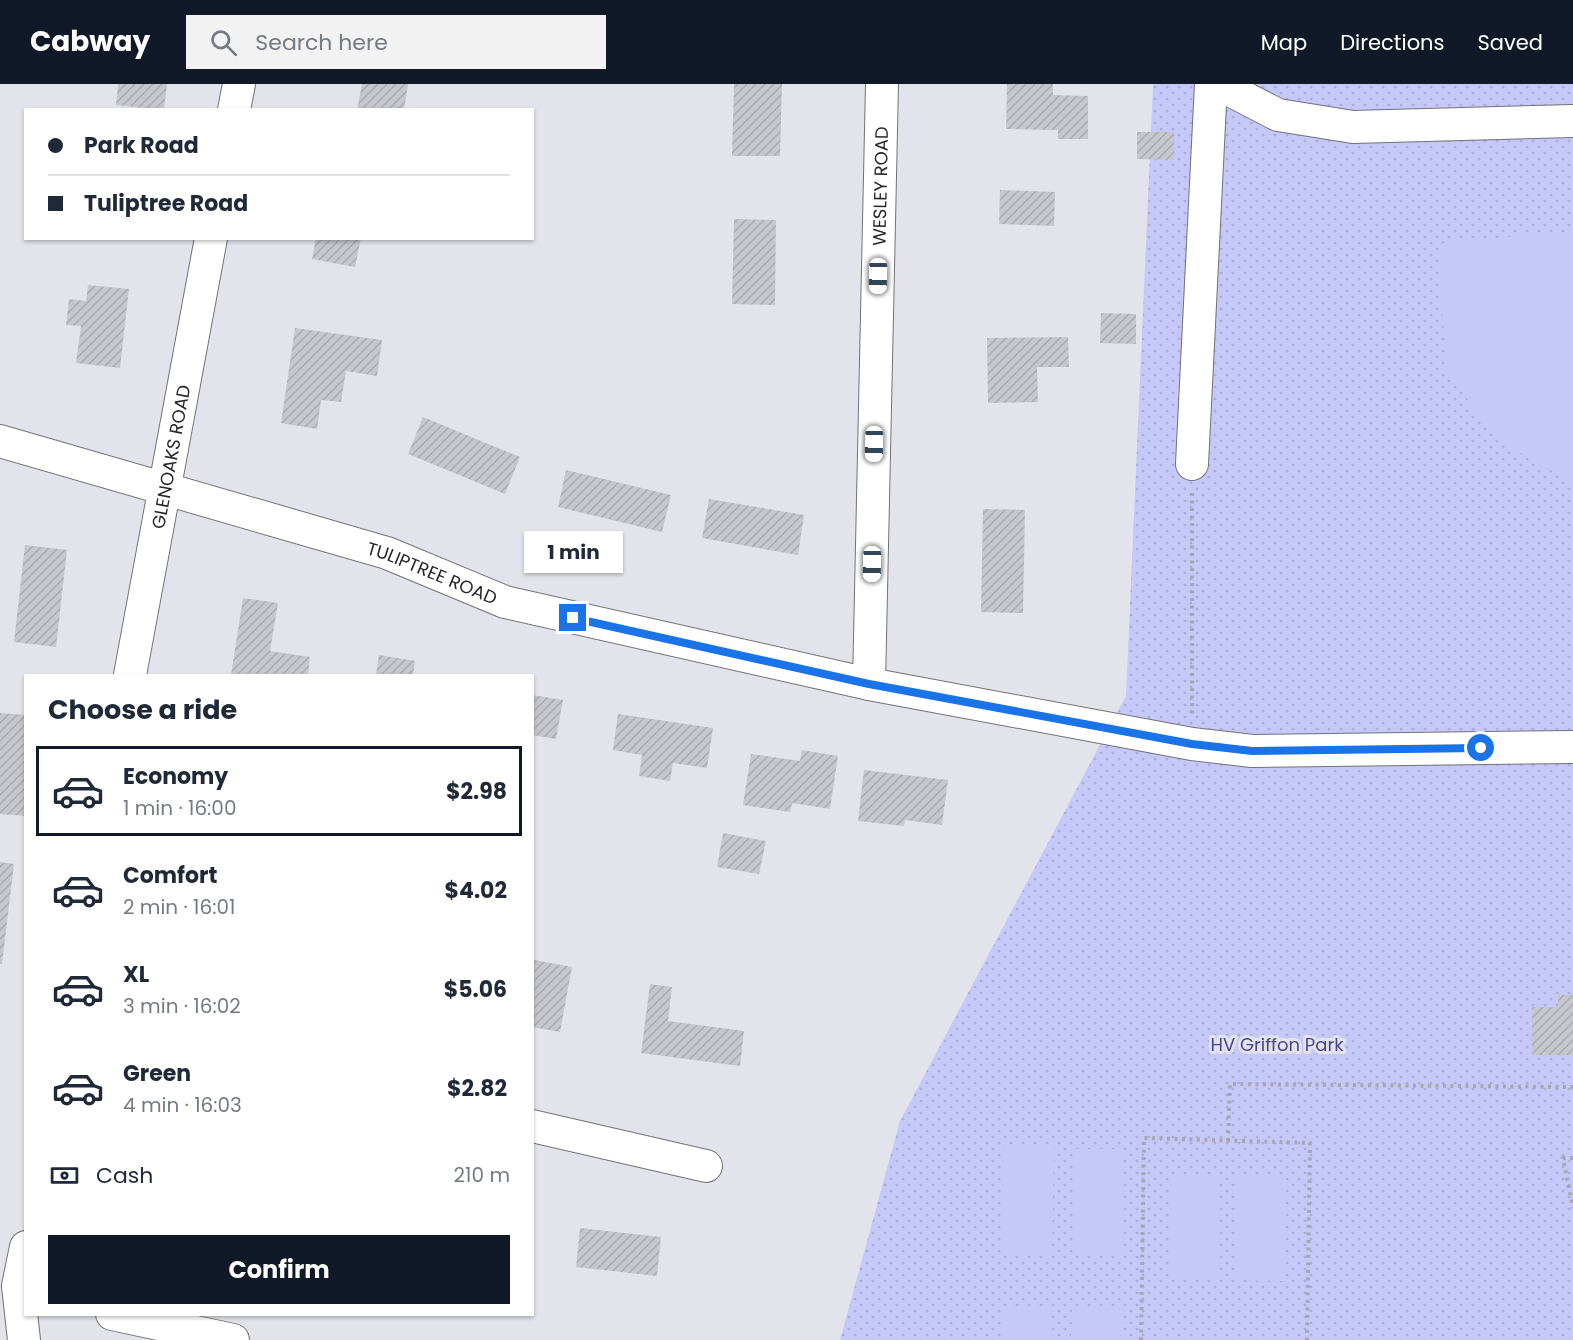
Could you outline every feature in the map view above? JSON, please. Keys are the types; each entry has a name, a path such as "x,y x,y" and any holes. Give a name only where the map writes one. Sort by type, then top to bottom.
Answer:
{"street":[{"path":"234,108 239,84"},
{"name":"WESLEY ROAD","path":"869,684 882,84"},
{"path":"1192,464 1211,84"},
{"path":"1218,84 1278,115 1353,127 1573,121"},
{"name":"GLENOAKS ROAD","path":"130,674 211,240"},
{"name":"TULIPTREE ROAD","path":"0,441 387,553 505,603 869,684 1192,744 1252,751 1573,747"},
{"path":"534,1126 706,1166"},
{"path":"24,1271 22,1295 24,1340"},
{"path":"121,1316 233,1340"}],"path":[{"path":"1192,464 1192,744"},
{"path":"1228,1141 1230,1084 1573,1088"},
{"path":"1140,1340 1144,1138 1310,1143 1307,1340"},
{"path":"1573,1158 1563,1158 1573,1208"}],"green space":[{"name":"HV Griffon Park","path":"1153,84 1573,84 1573,1340 840,1340 900,1121 1126,696"},
{"path":"1573,231 1573,483 1497,440 1448,372 1440,290 1442,243"},
{"path":"1004,1147 1054,1147 1052,1253 1003,1252"},
{"path":"1075,1149 1124,1149 1122,1254 1074,1254"},
{"path":"1172,1175 1220,1176 1219,1280 1170,1280"},
{"path":"1237,1176 1286,1176 1285,1281 1236,1280"},
{"path":"1002,1309 1050,1309 1050,1340 1001,1340"},
{"path":"1072,1309 1121,1310 1120,1340 1071,1340"}],"building":[{"path":"118,84 167,84 164,108 116,105"},
{"path":"362,84 408,84 404,108 357,108"},
{"path":"734,84 782,84 780,156 732,156"},
{"path":"1007,84 1053,84 1053,95 1088,96 1088,139 1058,139 1058,130 1006,129"},
{"path":"1137,132 1174,132 1174,160 1137,159"},
{"path":"1000,190 1055,192 1054,226 999,224"},
{"path":"734,219 776,220 775,305 732,304"},
{"path":"316,240 361,240 355,267 312,259"},
{"path":"88,285 129,289 120,368 76,363 81,326 66,325 69,299 86,301"},
{"path":"1101,313 1136,314 1136,344 1100,343"},
{"path":"295,328 382,340 377,376 346,371 341,402 321,400 317,429 281,423"},
{"path":"1068,337 1069,367 1037,367 1038,402 988,403 987,338"},
{"path":"423,417 520,457 505,494 408,454"},
{"path":"566,470 671,495 662,532 558,507"},
{"path":"709,499 804,515 798,555 702,538"},
{"path":"983,509 1025,510 1023,613 981,612"},
{"path":"25,545 67,550 56,647 14,642"},
{"path":"243,598 278,603 270,651 310,657 308,674 231,674"},
{"path":"379,655 415,661 413,674 376,674"},
{"path":"534,695 563,700 556,739 534,735"},
{"path":"0,713 24,715 24,816 0,814"},
{"path":"618,714 713,728 707,768 673,763 670,781 639,776 642,755 613,750"},
{"path":"802,750 838,756 830,809 792,803 790,812 743,805 751,754 800,761"},
{"path":"864,770 948,780 942,825 905,820 904,826 858,821"},
{"path":"723,833 766,841 759,874 717,867"},
{"path":"0,862 14,864 2,964 0,964"},
{"path":"534,960 572,967 560,1032 534,1027"},
{"path":"650,984 672,987 668,1021 744,1031 740,1066 641,1053"},
{"path":"1558,995 1573,995 1573,1055 1532,1055 1532,1007 1558,1007"},
{"path":"580,1228 661,1237 657,1276 576,1267"}],"route":[{"path":"573,618 869,684 1192,744 1252,751 1481,748"}]}
